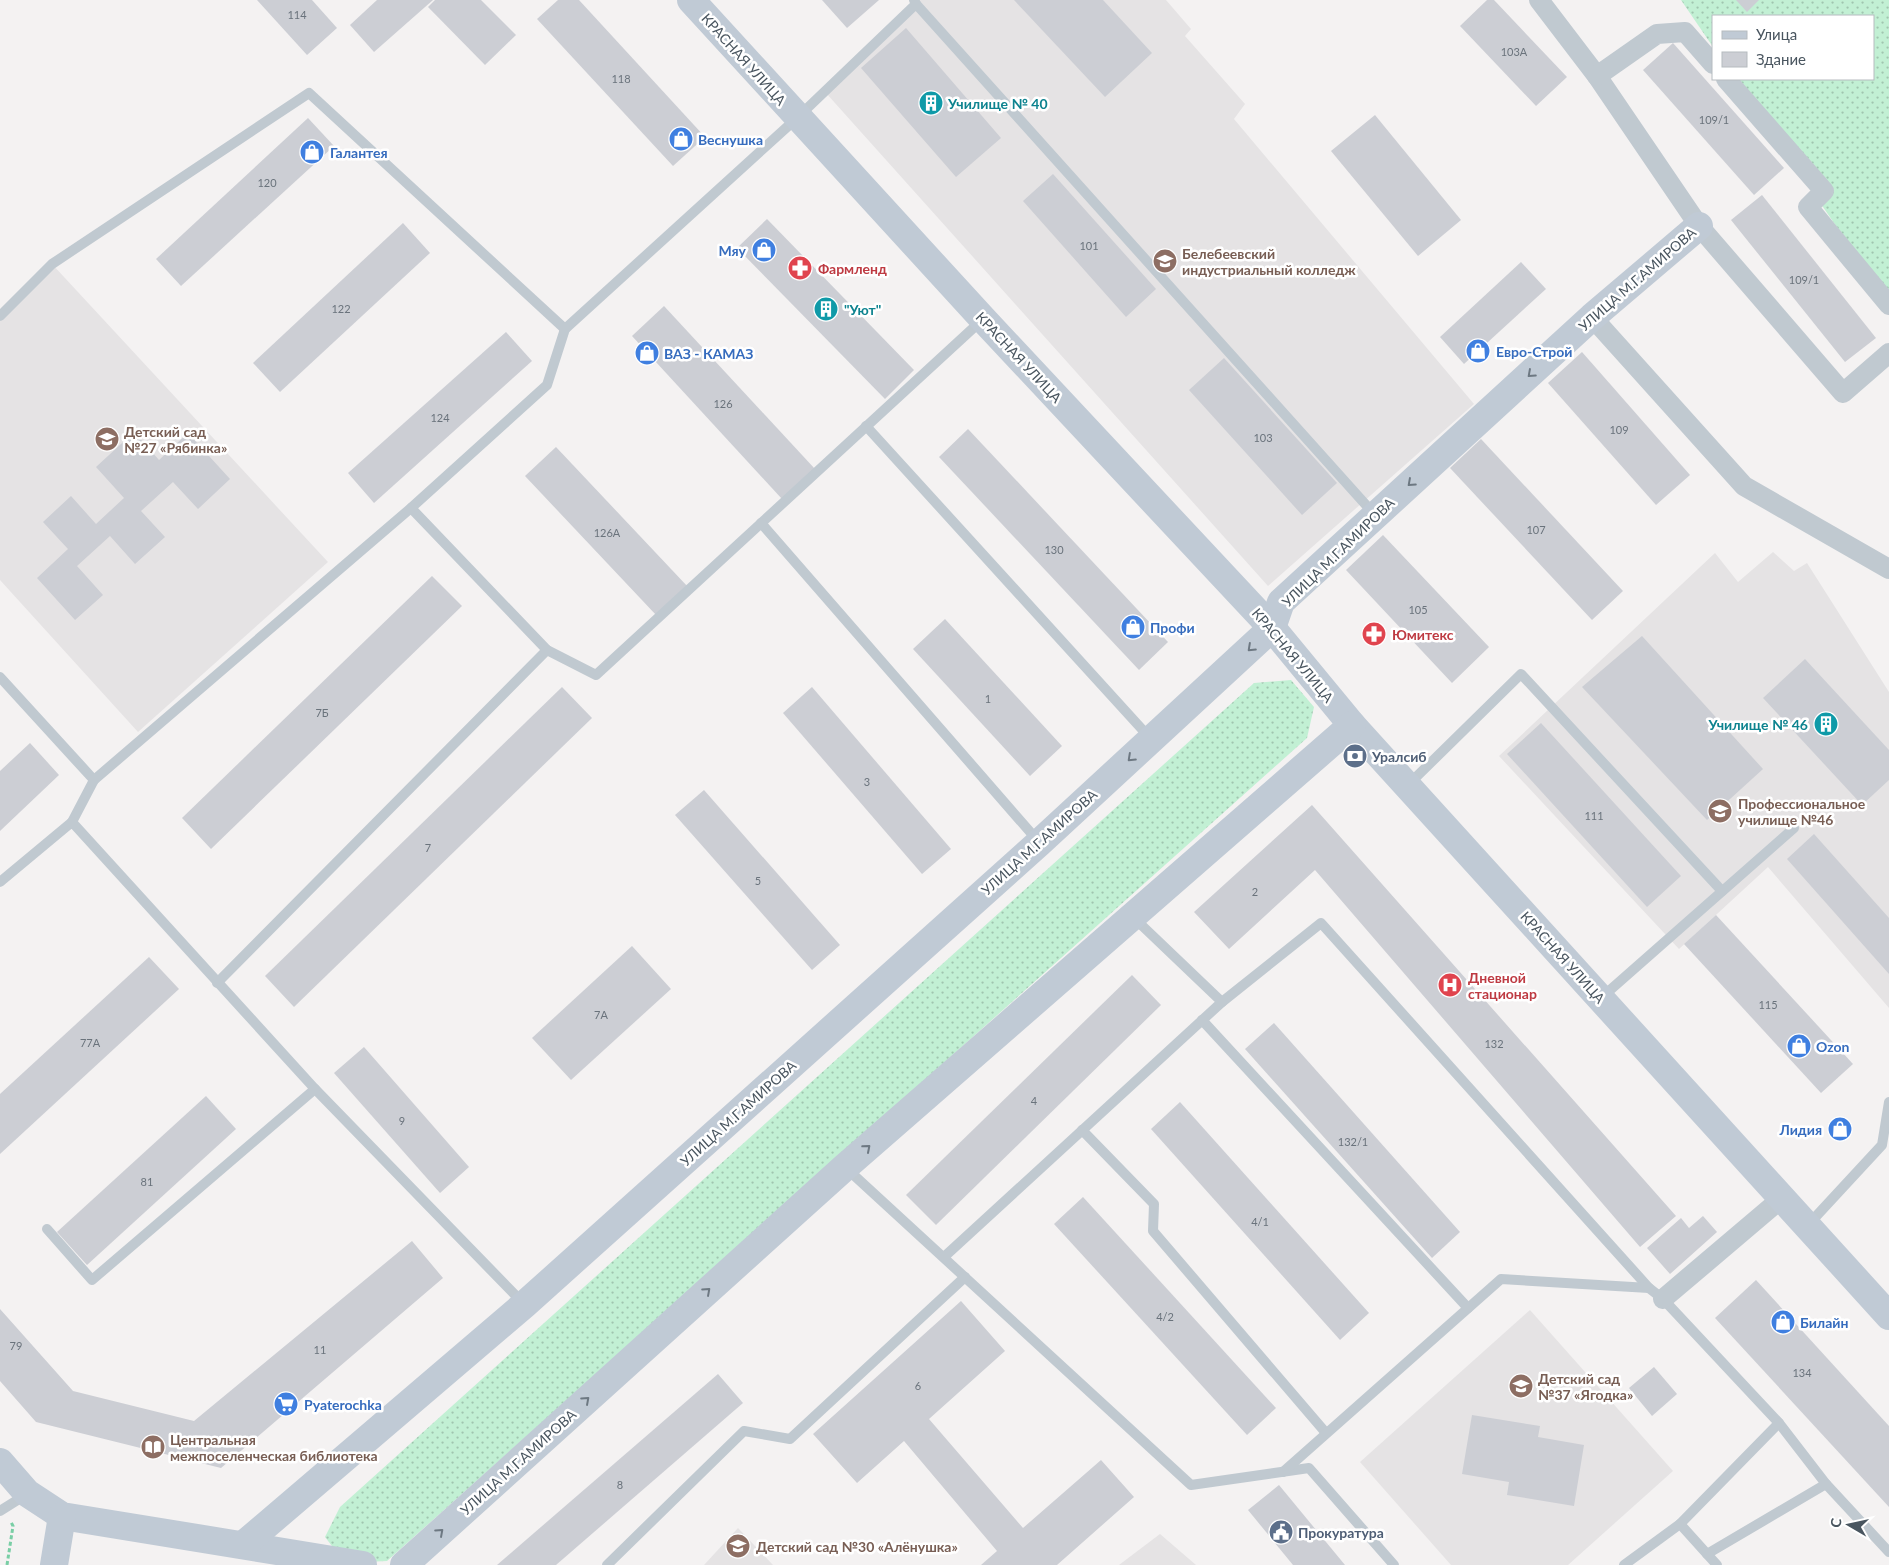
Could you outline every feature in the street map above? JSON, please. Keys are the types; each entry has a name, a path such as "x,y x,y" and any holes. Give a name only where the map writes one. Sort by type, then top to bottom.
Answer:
{"street":[{"name":"КРАСНАЯ УЛИЦА","path":"691,0 797,118 1272,628 1352,725 1889,1316"},
{"name":"УЛИЦА М.Г.АМИРОВА","path":"243,1546 525,1304 1040,843 1272,628 1281,602 1592,317 1699,226 1597,76 1539,0"},
{"path":"1597,76 1657,34 1685,32 1712,63"},
{"path":"1727,80 1824,191 1808,207 1889,304"},
{"path":"1699,226 1843,394 1889,353"},
{"path":"1592,317 1744,486 1889,569"},
{"name":"УЛИЦА М.Г.АМИРОВА","path":"404,1565 845,1167 1352,725"},
{"path":"1656,1294 1782,1198"},
{"path":"0,1462 11,1504 62,1516 363,1565"},
{"path":"54,1565 62,1516"}],"lane":[{"path":"0,882 72,822 94,780 411,508 547,385 565,329 797,118 915,2 1375,516"},
{"path":"0,316 52,264 309,93 565,329"},
{"path":"411,508 547,650 596,675 983,319"},
{"path":"866,426 1151,740"},
{"path":"761,523 1040,843"},
{"path":"217,983 547,650"},
{"path":"1407,786 1521,674 1722,891"},
{"path":"0,677 94,780"},
{"path":"72,822 315,1089 525,1304"},
{"path":"1601,998 1794,828"},
{"path":"1132,916 1222,1002"},
{"path":"944,1257 1222,1002 1321,923 1656,1294 1779,1423 1826,1484 1889,1552"},
{"path":"1202,1020 1468,1308"},
{"path":"47,1229 92,1280 315,1089"},
{"path":"1808,1226 1882,1145 1889,1102"},
{"path":"1082,1130 1154,1204 1153,1231 1326,1433"},
{"path":"845,1167 1192,1485 1309,1468 1394,1565"},
{"path":"607,1565 744,1431 790,1439 965,1277"},
{"path":"1282,1472 1501,1280 1656,1294"},
{"path":"1624,1565 1680,1524 1779,1423"},
{"path":"1707,1554 1826,1484"},
{"path":"1680,1524 1717,1565"}],"path":[{"path":"7,1565 13,1526 11,1504"}],"shaded area":[{"name":"Белебеевский индустриальный колледж","path":"920,0 1166,0 1191,29 1185,36 1245,104 1234,119 1474,404 1268,586 826,93"},
{"name":"Детский сад №27 «Рябинка»","path":"52,264 328,562 138,732 0,580 0,316"},
{"name":"Профессиональное училище №46","path":"1773,552 1794,571 1807,563 1889,692 1889,1008 1768,867 1679,949 1499,756 1715,553 1738,582"},
{"name":"Детский сад №37 «Ягодка»","path":"1530,1310 1673,1471 1568,1565 1451,1565 1360,1462"},
{"name":"Детский сад №30 «Алёнушка»","path":"738,1528 773,1565 704,1565"},
{"path":"1160,1534 1196,1565 1119,1565"}],"green space":[{"path":"1681,0 1889,0 1889,303 1736,80 1874,80 1874,15 1712,15 1712,46"},
{"path":"1291,680 1314,707 1307,738 387,1561 345,1563 325,1537 340,1507 1254,683"}],"building":[{"path":"257,0 312,0 337,28 307,55"},
{"path":"377,0 433,0 374,52 350,25"},
{"path":"435,0 481,0 516,35 485,65 428,7"},
{"path":"558,0 579,0 705,137 673,166 537,19"},
{"path":"822,0 879,0 847,28"},
{"path":"1014,0 1103,0 1152,53 1105,97"},
{"path":"1487,0 1494,0 1567,77 1536,106 1460,26"},
{"path":"1736,0 1759,0 1747,12"},
{"name":"Училище № 40","path":"906,28 1001,138 956,177 861,68"},
{"path":"1673,43 1784,168 1754,195 1643,70"},
{"path":"1375,115 1461,220 1418,256 1331,151"},
{"path":"308,118 334,146 181,286 156,259"},
{"path":"1053,174 1156,289 1126,317 1023,201"},
{"path":"1762,195 1876,338 1845,362 1731,220"},
{"name":"\"Уют\"","path":"767,219 914,370 885,399 737,248"},
{"path":"403,223 430,253 280,392 253,363"},
{"path":"1521,262 1546,289 1464,364 1440,337"},
{"path":"664,306 815,469 782,499 632,336"},
{"path":"506,332 532,361 374,503 348,473"},
{"path":"1582,352 1690,475 1656,505 1548,383"},
{"path":"1224,358 1337,483 1302,515 1189,390"},
{"path":"968,429 1168,642 1139,670 939,457"},
{"path":"134,432 159,460 188,433 230,479 198,509 173,482 141,511 165,537 135,564 110,536 77,566 103,595 75,620 37,578 68,549 43,522 71,496 96,524 124,498 96,467"},
{"path":"1481,439 1623,591 1592,620 1450,468"},
{"path":"556,447 688,587 657,616 525,476"},
{"path":"1383,535 1489,647 1452,683 1346,570"},
{"path":"432,576 462,606 211,849 182,818"},
{"path":"945,619 1062,746 1030,776 913,649"},
{"path":"1642,636 1763,769 1707,820 1582,687"},
{"name":"Училище № 46","path":"1805,659 1889,750 1889,780 1862,805 1763,698"},
{"path":"562,687 592,718 294,1007 265,976"},
{"path":"812,687 951,849 922,874 783,713"},
{"path":"1541,723 1681,876 1647,907 1507,754"},
{"path":"30,743 59,775 0,831 0,771"},
{"path":"704,790 840,945 812,970 675,815"},
{"path":"1312,805 1676,1216 1640,1247 1315,870 1229,949 1194,912"},
{"path":"1814,834 1889,918 1889,974 1787,859"},
{"path":"1716,915 1853,1064 1821,1093 1684,944"},
{"path":"632,946 671,989 571,1080 532,1038"},
{"path":"149,957 179,989 0,1154 0,1094"},
{"path":"1132,975 1161,1005 936,1225 906,1195"},
{"path":"1274,1023 1460,1232 1432,1258 1245,1049"},
{"path":"364,1047 469,1167 440,1193 334,1073"},
{"path":"206,1096 236,1129 87,1265 57,1232"},
{"path":"1180,1102 1369,1313 1340,1340 1151,1129"},
{"path":"1083,1197 1276,1408 1247,1435 1054,1224"},
{"path":"1703,1216 1717,1232 1670,1274 1647,1248 1681,1218 1689,1228"},
{"path":"412,1241 443,1278 221,1468 36,1422 0,1381 0,1309 73,1391 194,1421"},
{"path":"1756,1280 1889,1426 1889,1507 1715,1318"},
{"path":"961,1301 1005,1351 929,1419 1023,1528 1101,1460 1134,1497 1057,1565 981,1565 997,1551 904,1441 857,1483 813,1434"},
{"path":"1654,1367 1677,1394 1652,1416 1629,1388"},
{"path":"718,1374 743,1403 556,1565 497,1565"},
{"path":"1472,1415 1540,1426 1538,1437 1584,1445 1574,1506 1507,1495 1509,1482 1462,1474"},
{"path":"1279,1485 1345,1565 1293,1565 1248,1510"}],"place":[{"name":"Училище № 40","path":"931,103"},
{"name":"Веснушка","path":"681,139"},
{"name":"Галантея","path":"312,152"},
{"name":"Мяу","path":"764,250"},
{"name":"Белебеевский индустриальный колледж","path":"1165,261"},
{"name":"Фармленд","path":"800,268"},
{"name":"\"Уют\"","path":"826,309"},
{"name":"Евро-Строй","path":"1478,351"},
{"name":"ВАЗ - КАМАЗ","path":"647,353"},
{"name":"Детский сад №27 «Рябинка»","path":"107,439"},
{"name":"Профи","path":"1133,627"},
{"name":"Юмитекс","path":"1374,634"},
{"name":"Училище № 46","path":"1826,724"},
{"name":"Уралсиб","path":"1355,756"},
{"name":"Профессиональное училище №46","path":"1720,811"},
{"name":"Дневной стационар","path":"1450,985"},
{"name":"Ozon","path":"1799,1046"},
{"name":"Лидия","path":"1840,1129"},
{"name":"Билайн","path":"1783,1322"},
{"name":"Детский сад №37 «Ягодка»","path":"1521,1386"},
{"name":"Pyaterochka","path":"286,1404"},
{"name":"Центральная межпоселенческая библиотека","path":"153,1447"},
{"name":"Прокуратура","path":"1281,1532"},
{"name":"Детский сад №30 «Алёнушка»","path":"738,1546"}]}
